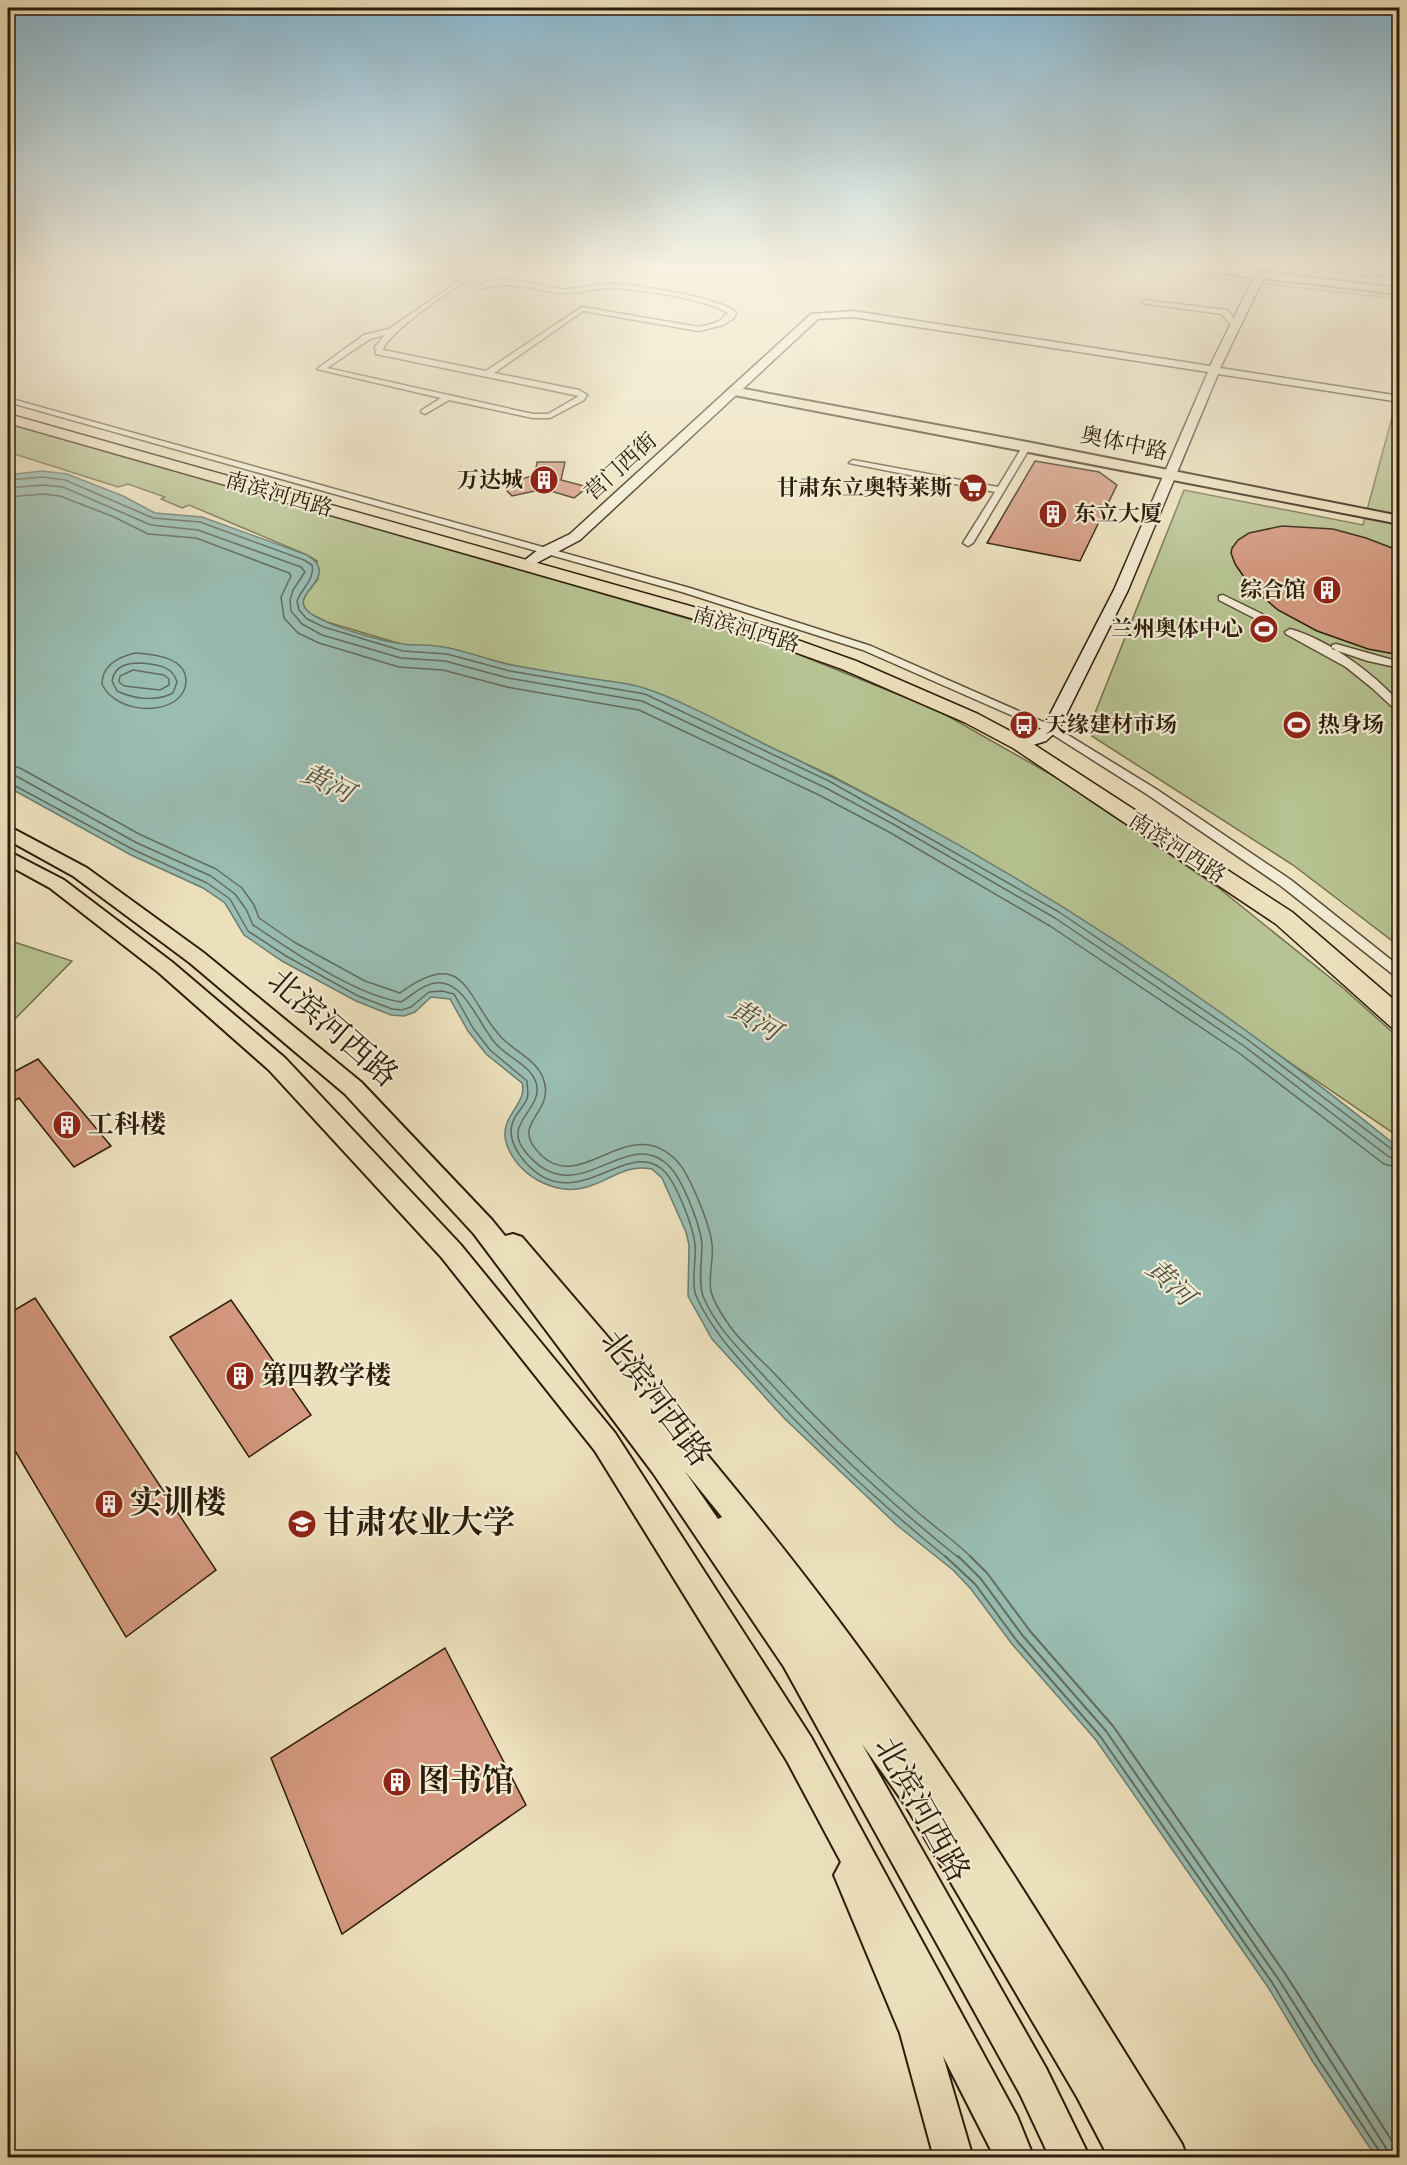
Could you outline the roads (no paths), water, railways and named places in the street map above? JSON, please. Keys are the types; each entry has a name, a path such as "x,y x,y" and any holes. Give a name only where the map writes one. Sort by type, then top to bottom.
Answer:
{"highway":[{"name":"南滨河西路","path":"8,407 748,619 860,655 980,708 1037,737 1300,911 1400,997"},
{"name":"南滨河西路","path":"8,418 399,519"},
{"name":"南滨河西路","path":"1037,737 1284,918 1400,1020"}],"main road":[{"name":"奥体中路","path":"733,391 1400,514"},
{"name":"奥体中路","path":"1170,472 1400,520"},
{"name":"北滨河西路","path":"8,832 80,872 197,958 353,1088 483,1227 663,1463 795,1656 1034,2081 1071,2157"},
{"path":"8,857 57,884 165,967 277,1064 452,1251 598,1433 799,1749 1015,2157"},
{"path":"353,1088 464,1186 660,1418 768,1551 890,1718 1002,1889 1168,2157"},
{"path":"615,1458 644,1439"},
{"path":"663,1463 749,1559 918,1794 1090,2084 1130,2157"},
{"path":"799,1749 918,2033 954,2157"}],"street":[{"path":"324,367 321,369 542,417 550,416 583,395 579,392 453,367"},
{"path":"487,374 498,367"},
{"name":"营门西街","path":"536,558 575,537 759,367"},
{"name":"营门西街","path":"1195,367 1214,370"},
{"path":"1037,737 1120,590 1215,367"},
{"path":"1214,370 1400,399"},
{"path":"425,412 448,397"},
{"name":"南滨河西路","path":"8,400 399,519"},
{"path":"968,543 1027,446"},
{"path":"853,463 999,490"},
{"path":"1223,598 1258,616"},
{"path":"1290,632 1331,649 1400,670"},
{"path":"1331,649 1400,665"},
{"path":"1331,649 1379,687 1400,711"},
{"name":"南滨河西路","path":"1037,737 1152,792 1286,883 1400,975"}],"water":[{"name":"黄河","path":"42,471 67,474 123,496 155,513 202,517 307,555 317,563 319,571 304,599 304,606 318,618 341,628 407,645 445,647 511,665 635,685 664,695 715,719 865,794 1025,884 1103,932 1254,1036 1399,1148 1399,2157 1376,2157 1313,2062 1268,1987 1096,1740 1012,1644 971,1589 953,1570 898,1526 785,1419 712,1339 688,1296 689,1245 686,1232 662,1178 652,1169 642,1168 626,1171 596,1184 575,1189 562,1189 538,1180 518,1164 506,1142 506,1125 521,1097 522,1083 486,1054 468,1031 450,999 431,997 415,1012 404,1016 391,1015 356,1001 282,961 244,935 225,903 203,888 131,855 8,787 8,475"}],"place":[{"name":"万达城","path":"544,480"},
{"name":"甘肃东立奥特莱斯","path":"973,488"},
{"name":"东立大厦","path":"1053,514"},
{"name":"综合馆","path":"1327,590"},
{"name":"兰州奥体中心","path":"1264,629"},
{"name":"天缘建材市场","path":"1024,725"},
{"name":"热身场","path":"1297,725"},
{"name":"工科楼","path":"67,1125"},
{"name":"第四教学楼","path":"240,1376"},
{"name":"实训楼","path":"109,1504"},
{"name":"甘肃农业大学","path":"302,1524"},
{"name":"图书馆","path":"397,1782"}]}
